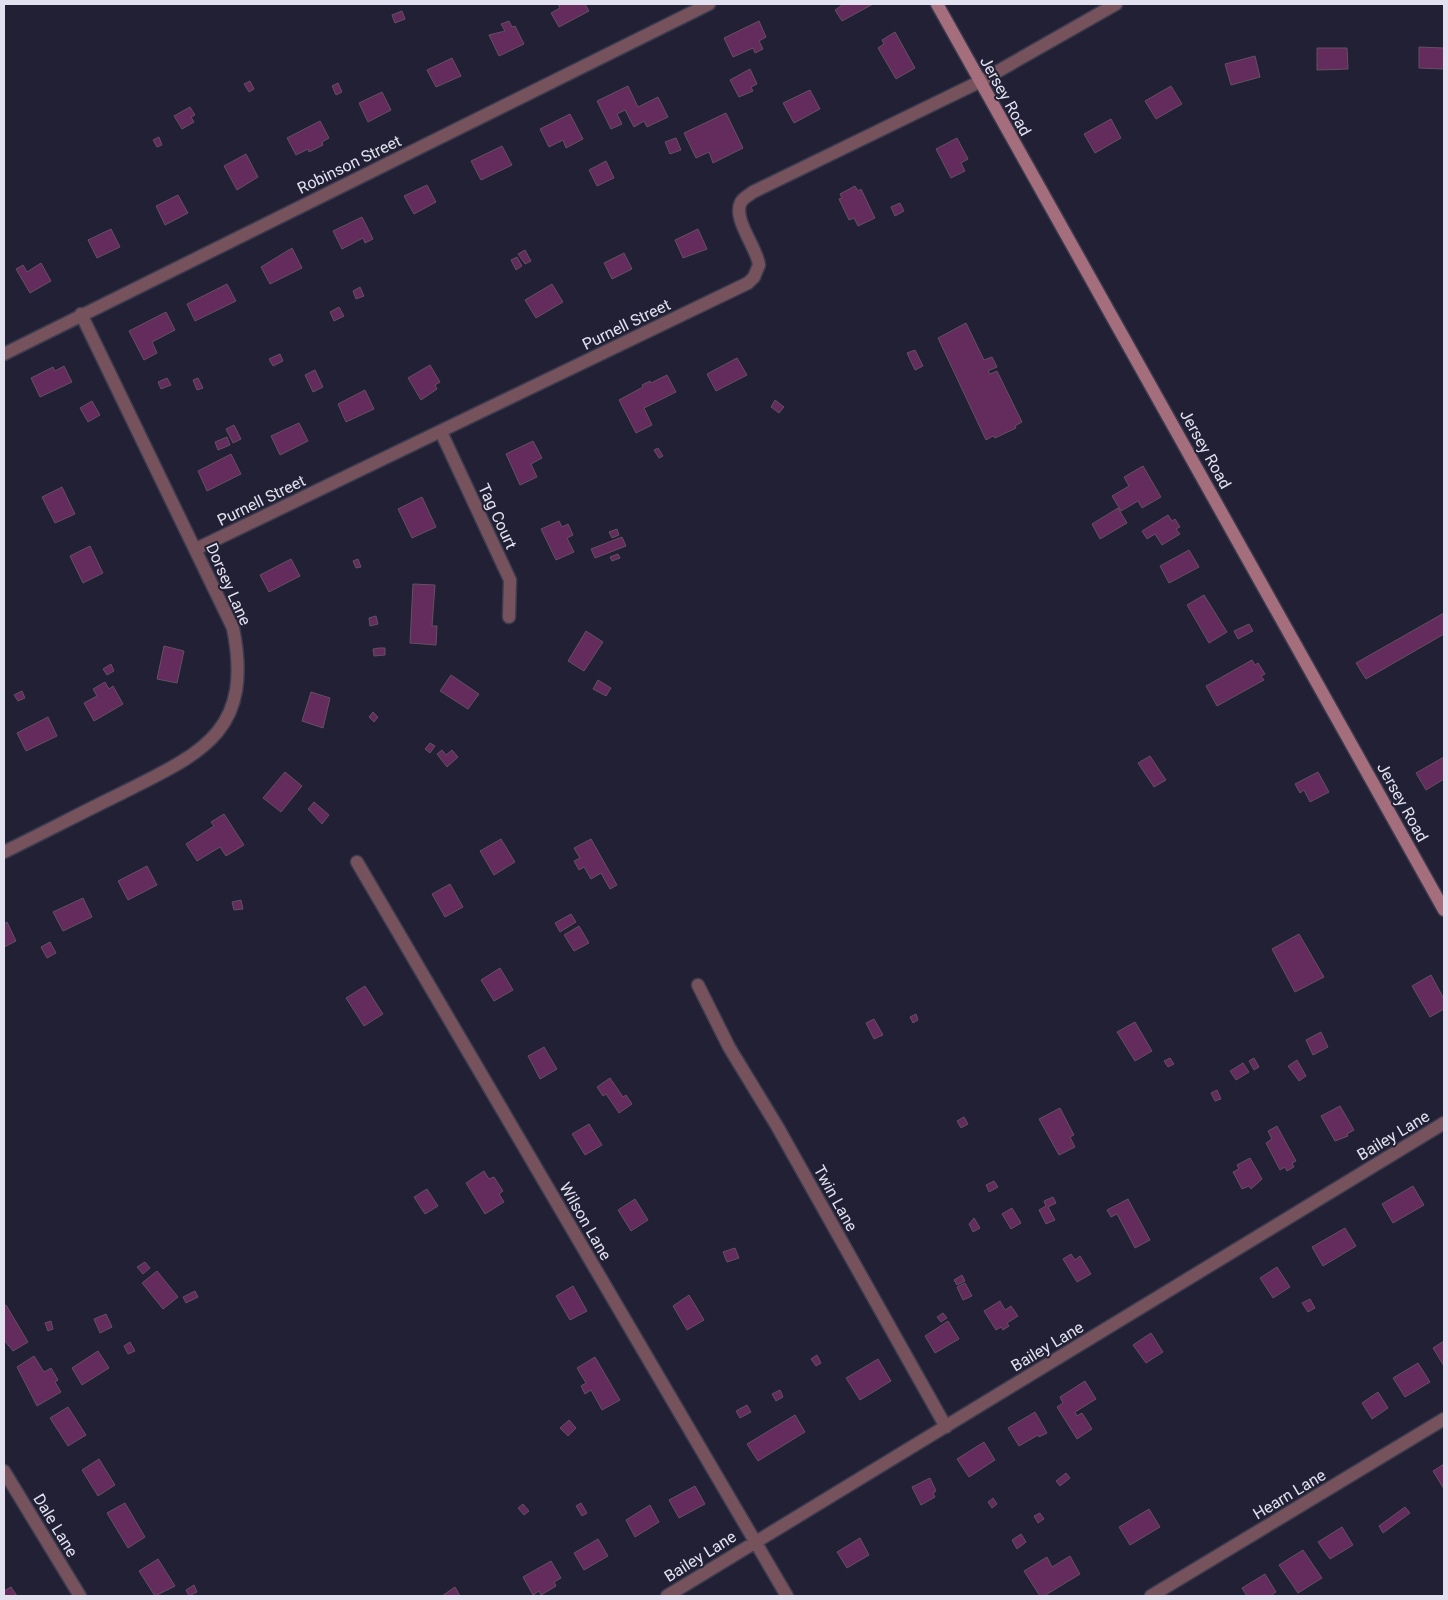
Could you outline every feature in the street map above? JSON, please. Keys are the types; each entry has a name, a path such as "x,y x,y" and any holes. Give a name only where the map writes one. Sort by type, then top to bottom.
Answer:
{"street":[{"name":"Robinson Street","path":"4,354 81,314 709,4"},
{"name":"Jersey Road","path":"936,4 1444,910"},
{"path":"979,82 1116,4"},
{"name":"Purnell Street","path":"196,549 748,283 754,277 759,265 741,219 739,210 741,200 753,192 979,82"},
{"name":"Dorsey Lane","path":"4,852 190,758 219,730 230,711 237,690 238,653 233,628 81,314"},
{"name":"Tag Court","path":"441,432 510,580 509,617"},
{"name":"Wilson Lane","path":"357,862 787,1596"},
{"name":"Twin Lane","path":"698,985 740,1068 778,1126 946,1427"},
{"name":"Bailey Lane","path":"666,1596 1444,1123"},
{"name":"Hearn Lane","path":"1151,1596 1444,1419"},
{"name":"Dale Lane","path":"4,1470 80,1596"}],"building":[{"path":"558,4 585,4 589,11 559,27 551,13 560,8"},
{"path":"844,4 873,4 842,21 835,10"},
{"path":"402,11 405,19 395,23 392,15"},
{"path":"509,21 512,27 515,26 524,44 499,56 489,35 505,31 501,24"},
{"path":"759,21 766,37 759,41 763,49 755,53 753,48 733,57 724,38"},
{"path":"895,32 915,68 896,79 878,48 884,44 882,40"},
{"path":"1419,47 1444,48 1444,69 1419,68"},
{"path":"1317,48 1347,48 1348,69 1317,70"},
{"path":"1255,56 1260,77 1231,85 1225,64"},
{"path":"452,58 461,76 436,87 427,70"},
{"path":"750,69 757,84 751,87 753,91 739,97 730,80"},
{"path":"250,81 254,89 249,92 244,84"},
{"path":"338,83 342,92 336,95 332,86"},
{"path":"628,86 638,107 658,97 668,117 647,127 644,121 634,127 625,110 617,114 622,124 611,129 597,101"},
{"path":"1171,86 1182,104 1156,119 1145,101"},
{"path":"810,90 820,109 794,123 783,103"},
{"path":"382,92 391,110 368,122 359,103"},
{"path":"190,107 195,115 191,117 194,122 182,129 174,116"},
{"path":"726,113 743,148 713,163 709,152 696,158 684,133"},
{"path":"570,114 583,139 566,148 563,140 549,147 540,129"},
{"path":"1111,119 1121,138 1095,153 1084,134"},
{"path":"320,121 329,138 322,142 323,145 309,152 308,149 296,155 287,138"},
{"path":"159,137 162,145 157,147 153,140"},
{"path":"676,138 681,150 670,154 665,142"},
{"path":"957,138 968,159 961,163 965,171 951,178 936,149"},
{"path":"502,146 512,165 481,180 471,161"},
{"path":"246,154 258,177 237,190 224,166"},
{"path":"606,161 614,178 597,186 589,170"},
{"path":"427,185 436,202 414,214 404,196"},
{"path":"855,186 858,191 861,189 875,218 858,226 854,218 849,220 839,199 842,198 840,194"},
{"path":"178,195 188,213 165,225 156,206"},
{"path":"900,203 904,211 895,216 891,207"},
{"path":"362,217 373,239 365,243 363,238 342,249 333,231"},
{"path":"111,229 120,247 97,258 88,240"},
{"path":"698,229 707,249 683,258 675,240"},
{"path":"292,248 302,268 270,284 261,267"},
{"path":"525,250 531,261 525,264 518,254"},
{"path":"624,253 632,269 612,279 604,263"},
{"path":"517,257 522,266 516,270 511,260"},
{"path":"41,263 51,281 30,293 16,269 23,265 27,272"},
{"path":"227,284 236,301 195,321 187,304"},
{"path":"552,284 563,302 536,318 525,300"},
{"path":"360,287 364,296 356,299 353,291"},
{"path":"339,307 344,316 334,321 330,312"},
{"path":"166,312 175,330 152,342 157,353 144,360 129,331"},
{"path":"966,323 984,360 992,357 997,367 988,371 990,374 997,371 1022,422 1015,426 1016,428 986,440 938,338"},
{"path":"915,350 923,366 915,370 907,353"},
{"path":"280,354 283,361 273,366 269,359"},
{"path":"737,358 747,375 716,391 707,374"},
{"path":"430,365 440,382 435,385 437,389 421,400 408,378"},
{"path":"64,366 72,382 40,397 31,378 53,367 55,371"},
{"path":"315,370 323,387 313,392 305,375"},
{"path":"667,375 676,392 644,408 652,425 636,433 619,400 643,387 642,385"},
{"path":"167,378 171,385 161,389 158,382"},
{"path":"198,378 203,388 197,390 193,380"},
{"path":"365,390 374,409 346,422 338,404"},
{"path":"775,400 784,407 779,413 771,407"},
{"path":"92,401 100,415 88,422 80,408"},
{"path":"299,423 308,441 280,455 271,436"},
{"path":"234,425 241,439 233,443 226,429"},
{"path":"227,437 230,445 218,450 215,442"},
{"path":"533,441 542,458 531,464 537,477 520,485 506,454"},
{"path":"658,448 663,456 659,458 654,450"},
{"path":"231,454 241,474 207,491 198,471"},
{"path":"1143,466 1161,497 1142,508 1138,501 1121,511 1112,496 1129,486 1124,477"},
{"path":"62,487 75,514 55,523 42,497"},
{"path":"422,497 436,527 412,538 398,509"},
{"path":"1118,508 1127,523 1100,539 1092,524"},
{"path":"1168,515 1172,521 1175,519 1180,527 1176,529 1180,534 1162,545 1155,534 1147,539 1142,531"},
{"path":"559,521 562,527 568,524 573,535 567,538 574,552 556,560 541,529"},
{"path":"617,529 619,535 612,538 609,532"},
{"path":"622,537 626,546 595,558 591,549"},
{"path":"90,546 103,573 83,583 70,556"},
{"path":"1189,550 1199,567 1169,583 1160,566"},
{"path":"618,554 620,558 612,561 610,557"},
{"path":"291,559 300,576 269,592 260,575"},
{"path":"358,559 361,567 356,568 353,561"},
{"path":"413,584 435,585 432,626 437,626 436,645 410,643"},
{"path":"1204,595 1227,632 1209,643 1187,605"},
{"path":"1444,613 1444,634 1366,679 1356,663"},
{"path":"376,616 378,624 370,626 369,618"},
{"path":"1249,624 1253,631 1238,639 1234,631"},
{"path":"586,631 603,642 584,671 568,661"},
{"path":"164,646 184,651 177,683 157,679"},
{"path":"385,648 385,655 374,656 373,649"},
{"path":"1252,660 1255,665 1258,663 1265,674 1261,676 1264,680 1217,706 1206,686"},
{"path":"111,664 114,671 107,675 103,669"},
{"path":"451,675 479,694 468,709 440,691"},
{"path":"598,680 611,688 606,696 593,689"},
{"path":"105,682 109,689 113,686 123,704 94,721 84,703 97,696 93,689"},
{"path":"22,691 25,698 18,701 14,695"},
{"path":"311,692 330,698 323,728 302,721"},
{"path":"373,712 378,717 374,722 369,717"},
{"path":"48,717 57,736 26,751 17,733"},
{"path":"430,743 435,746 430,753 425,749"},
{"path":"442,750 446,755 452,750 458,757 447,767 437,754"},
{"path":"1150,756 1166,780 1154,787 1138,763"},
{"path":"1444,757 1444,779 1426,790 1416,773"},
{"path":"285,772 302,786 281,812 263,798"},
{"path":"1318,772 1329,792 1310,802 1304,790 1300,793 1295,784"},
{"path":"314,802 329,815 322,824 308,809"},
{"path":"224,814 244,845 226,856 220,847 197,861 186,844 214,826 211,822"},
{"path":"501,839 515,862 494,875 480,851"},
{"path":"591,839 617,885 610,889 601,873 591,879 584,867 579,870 574,861 580,858 574,848"},
{"path":"147,866 157,885 128,900 118,881"},
{"path":"450,884 463,907 445,917 432,894"},
{"path":"83,898 92,917 63,931 53,912"},
{"path":"241,900 243,909 234,910 232,902"},
{"path":"571,914 576,922 560,932 555,923"},
{"path":"7,922 16,941 4,947 4,924"},
{"path":"579,926 589,943 574,951 564,935"},
{"path":"1299,934 1324,977 1295,992 1272,949"},
{"path":"50,942 56,953 47,958 41,947"},
{"path":"500,968 513,990 494,1001 481,980"},
{"path":"1431,975 1444,999 1444,1009 1430,1017 1412,986"},
{"path":"365,986 383,1014 364,1026 346,998"},
{"path":"916,1014 918,1020 913,1023 910,1017"},
{"path":"874,1019 883,1035 874,1039 866,1023"},
{"path":"1135,1022 1152,1051 1135,1061 1117,1032"},
{"path":"1321,1032 1328,1047 1313,1055 1306,1040"},
{"path":"544,1047 557,1069 540,1079 528,1056"},
{"path":"1170,1058 1174,1064 1168,1067 1164,1061"},
{"path":"1254,1058 1259,1067 1254,1070 1249,1061"},
{"path":"1297,1060 1306,1076 1299,1081 1288,1066"},
{"path":"1243,1063 1249,1072 1236,1080 1230,1071"},
{"path":"610,1078 623,1097 626,1095 632,1104 619,1113 606,1094 603,1096 597,1087"},
{"path":"1217,1090 1221,1099 1215,1101 1211,1093"},
{"path":"1340,1106 1354,1130 1347,1134 1348,1136 1335,1141 1321,1116"},
{"path":"1060,1108 1074,1135 1070,1137 1075,1147 1059,1155 1039,1119"},
{"path":"964,1117 968,1124 961,1128 957,1121"},
{"path":"589,1124 602,1145 585,1155 572,1134"},
{"path":"1277,1126 1296,1161 1292,1163 1294,1167 1287,1171 1285,1167 1280,1170 1266,1143 1272,1139 1268,1131"},
{"path":"1250,1158 1262,1179 1251,1189 1249,1186 1242,1189 1233,1172 1239,1169 1237,1165"},
{"path":"484,1171 489,1179 494,1177 503,1191 499,1194 504,1202 485,1214 466,1183"},
{"path":"994,1181 998,1187 989,1192 986,1185"},
{"path":"1413,1186 1424,1205 1393,1223 1382,1204"},
{"path":"427,1189 438,1206 425,1214 414,1197"},
{"path":"1053,1197 1056,1203 1048,1207 1055,1220 1046,1224 1039,1210 1046,1206 1044,1201"},
{"path":"635,1199 648,1220 631,1231 618,1210"},
{"path":"1128,1199 1150,1240 1135,1248 1117,1214 1111,1217 1107,1210"},
{"path":"1012,1208 1021,1223 1011,1229 1002,1214"},
{"path":"974,1218 980,1228 973,1232 969,1224"},
{"path":"1345,1228 1356,1246 1323,1266 1312,1247"},
{"path":"735,1248 739,1258 727,1262 723,1252"},
{"path":"1071,1254 1075,1260 1080,1256 1091,1274 1077,1282 1063,1259"},
{"path":"145,1262 150,1268 143,1274 137,1267"},
{"path":"1277,1267 1290,1287 1273,1298 1260,1278"},
{"path":"157,1271 178,1297 163,1309 142,1283"},
{"path":"962,1275 965,1281 957,1285 954,1280"},
{"path":"965,1283 972,1296 963,1300 957,1287"},
{"path":"573,1286 587,1311 570,1320 556,1296"},
{"path":"195,1291 198,1297 186,1303 183,1297"},
{"path":"689,1295 704,1320 687,1330 673,1306"},
{"path":"1310,1299 1315,1308 1308,1312 1302,1303"},
{"path":"1000,1301 1005,1310 1011,1306 1018,1316 1007,1323 1009,1326 1003,1330 1001,1327 996,1330 984,1311"},
{"path":"6,1305 28,1342 13,1351 4,1340 4,1306"},
{"path":"943,1313 947,1318 941,1322 937,1317"},
{"path":"106,1314 112,1327 100,1333 94,1319"},
{"path":"51,1321 53,1329 48,1331 45,1323"},
{"path":"948,1321 959,1339 935,1353 925,1336"},
{"path":"1151,1333 1163,1352 1146,1363 1133,1345"},
{"path":"1444,1341 1444,1366 1433,1348"},
{"path":"130,1342 135,1351 128,1354 124,1346"},
{"path":"98,1351 109,1368 82,1385 72,1368"},
{"path":"817,1355 821,1363 816,1366 811,1359"},
{"path":"34,1356 44,1372 51,1368 58,1380 55,1382 61,1392 37,1406 17,1367"},
{"path":"595,1357 620,1400 602,1410 591,1390 585,1394 581,1386 586,1383 577,1368"},
{"path":"878,1359 891,1381 860,1400 846,1378"},
{"path":"1418,1363 1430,1382 1405,1397 1393,1378"},
{"path":"1085,1381 1096,1399 1075,1412 1077,1416 1082,1413 1092,1429 1077,1439 1057,1407 1063,1403 1060,1397"},
{"path":"780,1390 783,1397 776,1401 772,1394"},
{"path":"1378,1392 1388,1408 1372,1419 1362,1403"},
{"path":"747,1405 751,1412 740,1418 736,1411"},
{"path":"68,1407 86,1435 68,1446 50,1418"},
{"path":"1035,1412 1047,1433 1039,1437 1038,1435 1019,1446 1008,1428"},
{"path":"795,1415 805,1432 758,1461 747,1444"},
{"path":"569,1420 576,1428 568,1436 560,1428"},
{"path":"984,1442 995,1460 969,1477 957,1459"},
{"path":"99,1459 115,1485 98,1496 82,1470"},
{"path":"1444,1464 1444,1489 1433,1471"},
{"path":"1066,1473 1070,1478 1060,1486 1056,1481"},
{"path":"930,1478 936,1491 933,1493 935,1497 921,1505 912,1487"},
{"path":"695,1486 705,1504 679,1518 669,1500"},
{"path":"993,1498 997,1504 992,1508 988,1502"},
{"path":"125,1503 145,1537 128,1548 107,1513"},
{"path":"581,1503 587,1513 582,1516 576,1506"},
{"path":"523,1504 529,1511 524,1515 518,1508"},
{"path":"650,1505 659,1522 635,1537 626,1520"},
{"path":"1405,1507 1410,1513 1383,1533 1379,1526"},
{"path":"1149,1509 1160,1527 1130,1545 1119,1527"},
{"path":"1040,1513 1044,1519 1038,1523 1034,1516"},
{"path":"1342,1527 1353,1545 1330,1559 1318,1542"},
{"path":"1021,1534 1026,1542 1017,1549 1012,1540"},
{"path":"860,1538 869,1555 847,1568 837,1552"},
{"path":"598,1539 608,1556 584,1570 574,1553"},
{"path":"1303,1550 1322,1578 1298,1593 1279,1565"},
{"path":"1070,1556 1080,1574 1044,1596 1040,1596 1024,1571 1047,1557 1052,1567"},
{"path":"158,1559 175,1586 155,1596 139,1571"},
{"path":"551,1561 561,1578 554,1582 556,1586 541,1595 539,1591 533,1595 523,1577"},
{"path":"1265,1574 1276,1592 1270,1596 1247,1596 1242,1588"},
{"path":"194,1585 197,1592 189,1596 186,1590"},
{"path":"11,1587 17,1596 4,1596 4,1591"},
{"path":"455,1587 460,1596 442,1596"}]}
